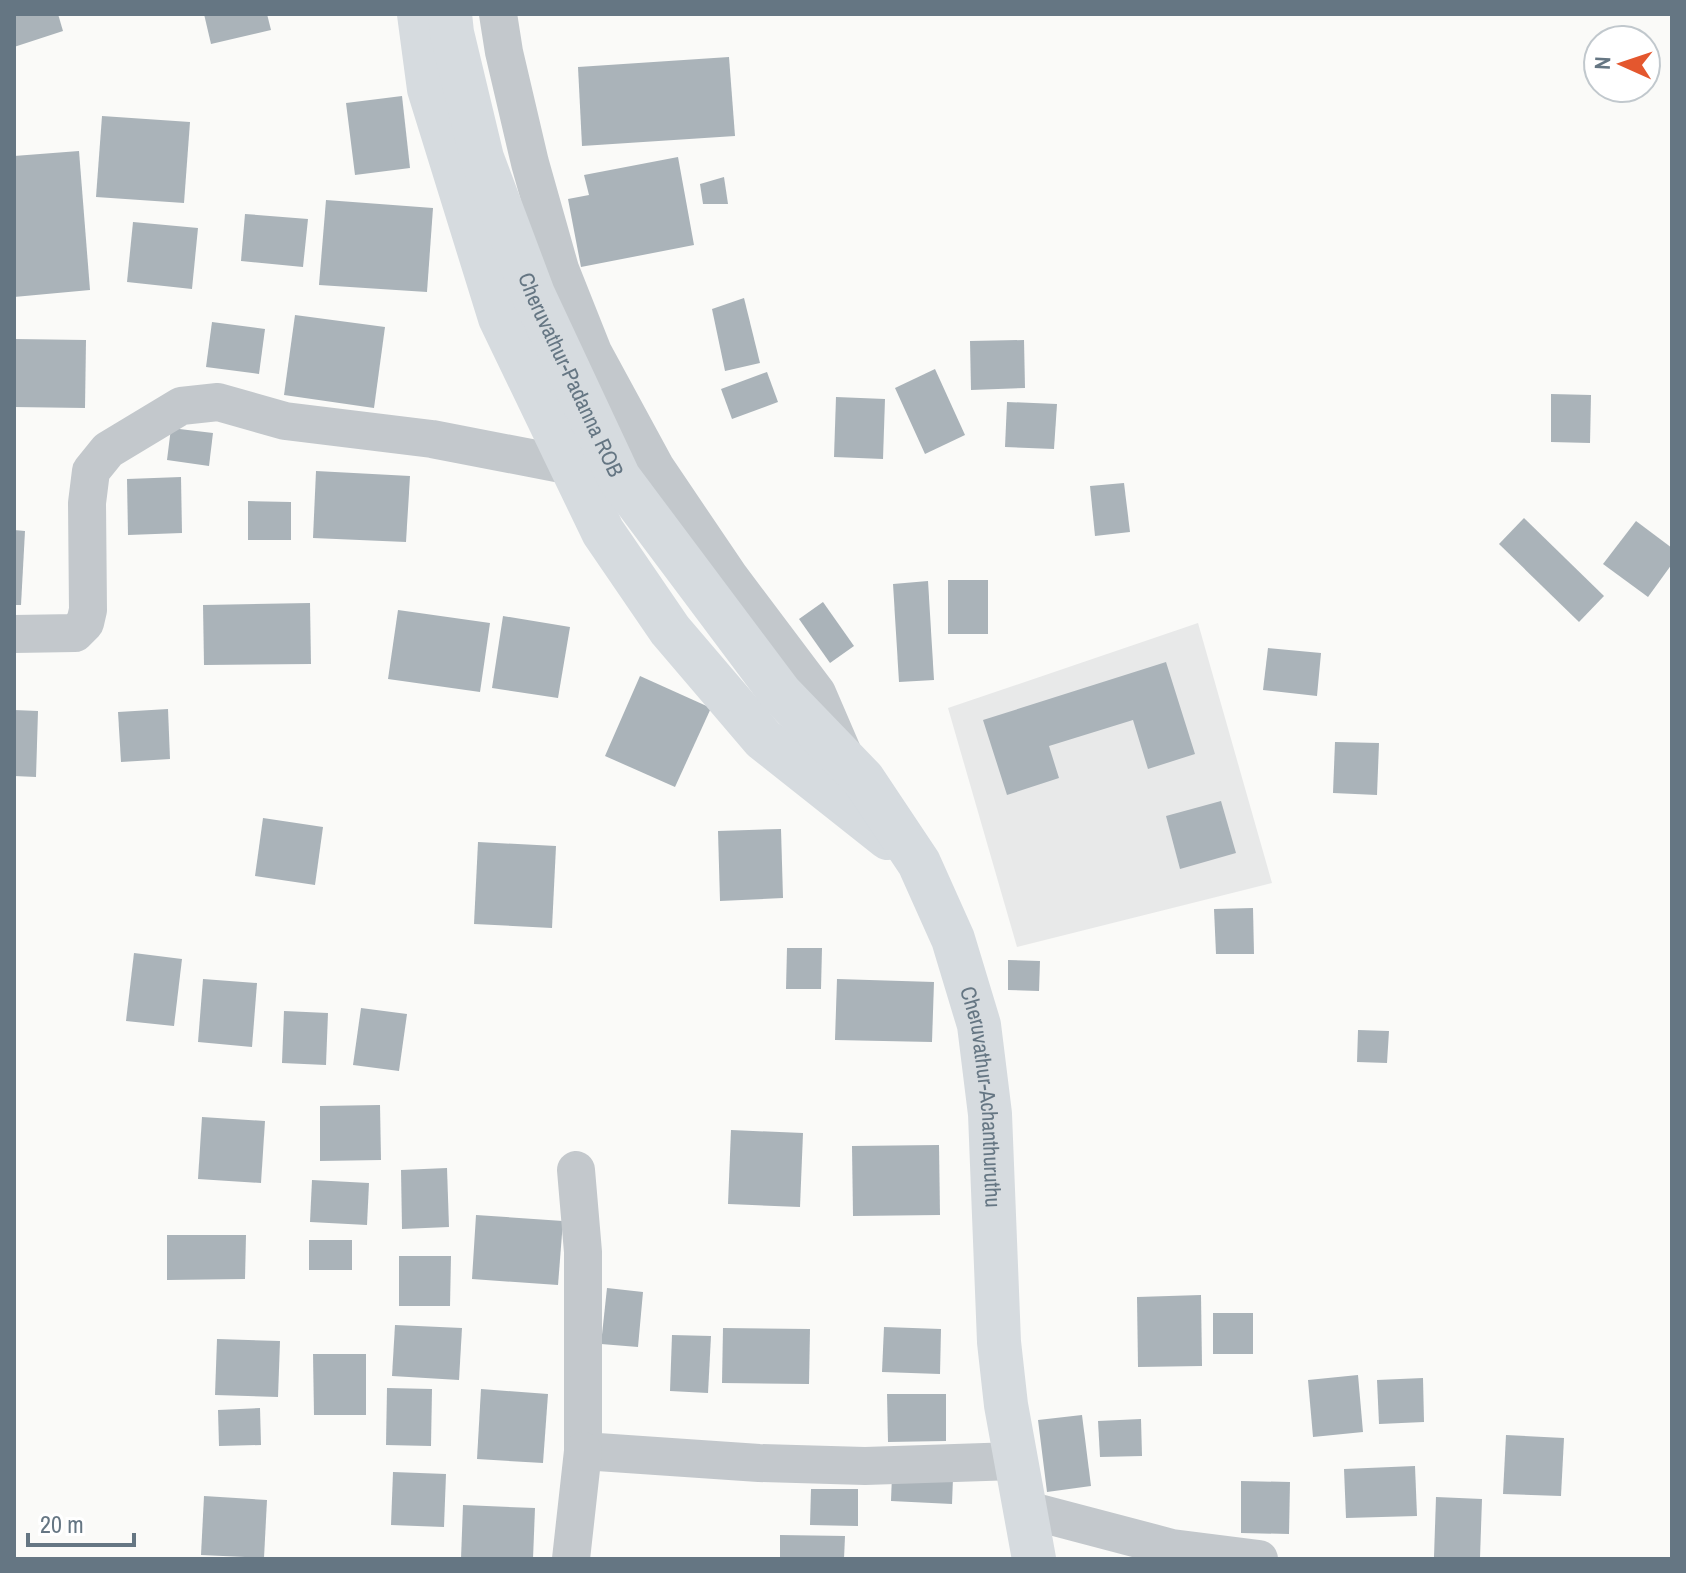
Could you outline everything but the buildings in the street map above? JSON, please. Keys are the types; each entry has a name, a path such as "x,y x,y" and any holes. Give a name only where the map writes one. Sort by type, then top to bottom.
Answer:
{"main road":[{"path":"419,14 429,89 500,318 603,532 670,630 763,739 919,863"},
{"name":"Cheruvathur-Padanna ROB","path":"450,14 482,158 533,294 619,478 780,693"},
{"name":"Cheruvathur-Achanthuruthu","path":"780,693 863,779 919,863 953,939 979,1025 991,1128 999,1342 1015,1461 1034,1559"}],"street":[{"path":"498,14 527,149 560,269 593,352 656,468 729,576 817,693 846,761"},
{"path":"14,634 75,633 85,623 88,610 87,503 91,471 108,450 181,406 218,402 285,421 432,439 572,466"},
{"path":"571,1559 583,1451 583,1266 576,1170"},
{"path":"583,1451 759,1463 865,1466 1015,1461"},
{"path":"1024,1509 1172,1548 1259,1559"}],"shaded area":[{"path":"1198,623 1272,883 1017,947 948,708"}]}
